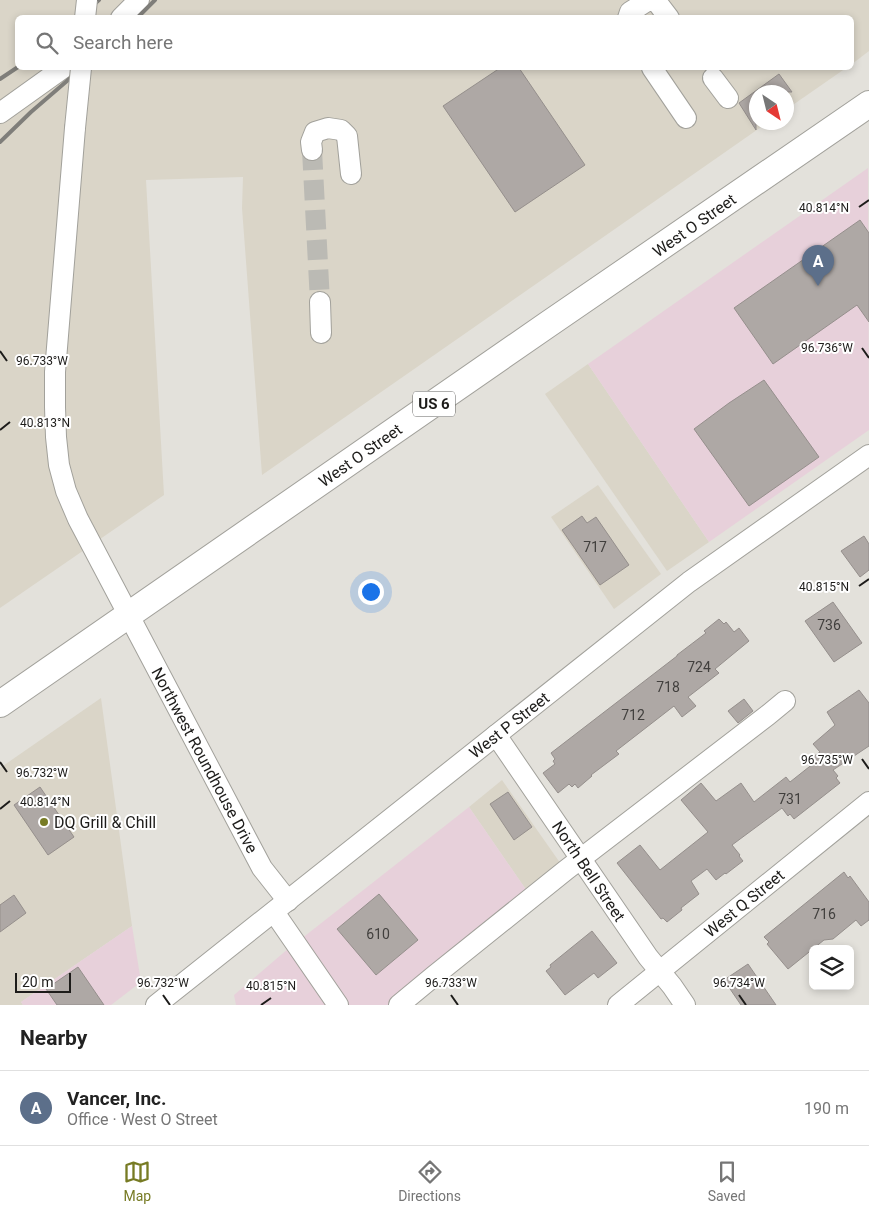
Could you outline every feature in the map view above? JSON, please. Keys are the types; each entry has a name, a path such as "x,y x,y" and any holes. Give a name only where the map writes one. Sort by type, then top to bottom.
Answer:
{"main road":[{"name":"West O Street","path":"0,704 869,104"}],"street":[{"path":"85,15 87,0"},
{"path":"124,15 139,0"},
{"path":"629,15 630,12 647,1 656,1 667,15"},
{"path":"0,113 60,70"},
{"name":"Northwest Roundhouse Drive","path":"81,70 55,372 56,437 59,465 66,491 78,520 281,907 338,1005"},
{"path":"653,70 686,118"},
{"path":"713,78 728,98"},
{"path":"312,150 311,142 315,132 328,128 341,130 347,136 351,174"},
{"path":"320,302 320,333"},
{"name":"West P Street","path":"156,1005 689,582 869,455"},
{"path":"399,1005 581,859 760,722 785,700"},
{"name":"North Bell Street","path":"496,736 648,957 685,1005"},
{"name":"West Q Street","path":"618,1005 869,802"}],"shaded area":[{"path":"0,0 869,0 869,51 854,62 854,15 15,15 15,70 843,70 794,104 794,85 749,85 749,130 757,130 262,475 242,208 243,177 146,180 164,495 0,608"},
{"path":"868,168 869,430 709,542 588,364"},
{"path":"588,364 709,542 667,571 545,394"},
{"path":"598,485 661,574 614,609 551,517"},
{"path":"101,698 132,926 21,1002 23,1005 0,1005 0,768"},
{"path":"502,780 563,867 529,894 469,807"},
{"path":"469,807 529,894 393,1005 347,1005 301,939"},
{"path":"132,926 141,982 111,1005 23,1005 21,1002"},
{"path":"289,948 328,1005 236,1005 234,995"}],"building":[{"path":"497,70 520,70 585,165 515,212 443,106"},
{"path":"779,74 787,85 764,85"},
{"path":"749,96 749,119 739,103"},
{"path":"860,220 869,233 869,322 857,305 773,364 734,308"},
{"path":"764,380 819,457 749,506 694,429"},
{"path":"582,516 587,523 596,517 629,565 600,585 562,530"},
{"path":"864,536 869,544 869,570 860,577 841,551"},
{"path":"833,602 862,643 834,662 805,621"},
{"path":"719,619 724,624 726,622 734,632 739,628 749,641 715,669 719,673 688,697 696,706 682,717 674,706 616,751 619,754 591,775 578,788 575,784 572,787 569,784 558,793 543,773 555,764 553,761 555,759 551,753 706,633 704,631"},
{"path":"859,690 869,703 869,746 833,770 838,776 836,778 840,783 794,819 790,814 788,816 782,808 732,845 743,861 716,880 707,869 691,881 699,894 667,922 663,918 661,919 617,863 640,845 660,870 708,832 681,800 701,783 716,801 741,783 754,802 786,777 790,782 814,763 810,759 820,752 813,744 835,725 827,712"},
{"path":"744,699 753,711 738,723 728,711"},
{"name":"DQ Grill & Chill","path":"40,787 74,837 48,855 14,805"},
{"path":"508,792 532,827 514,840 490,804"},
{"path":"844,872 848,878 850,876 869,902 869,920 861,926 856,920 833,939 824,940 818,945 809,945 809,952 788,969 767,944 769,942 764,937"},
{"path":"379,894 418,940 376,975 337,929"},
{"path":"14,895 26,913 0,932 0,905"},
{"path":"592,931 617,963 598,978 594,973 565,995 546,971 551,967 550,965"},
{"path":"748,964 776,1005 741,1005 724,980"},
{"path":"78,967 104,1005 57,1005 46,989"}],"tunnel":[{"path":"312,150 320,302"}],"railway":[{"path":"82,15 99,0"},
{"path":"140,15 155,0"},
{"path":"0,79 15,69"},
{"path":"0,142 80,70"}],"place":[{"name":"Vancer, Inc.","path":"818,286"},
{"name":"DQ Grill & Chill","path":"44,822"}]}
